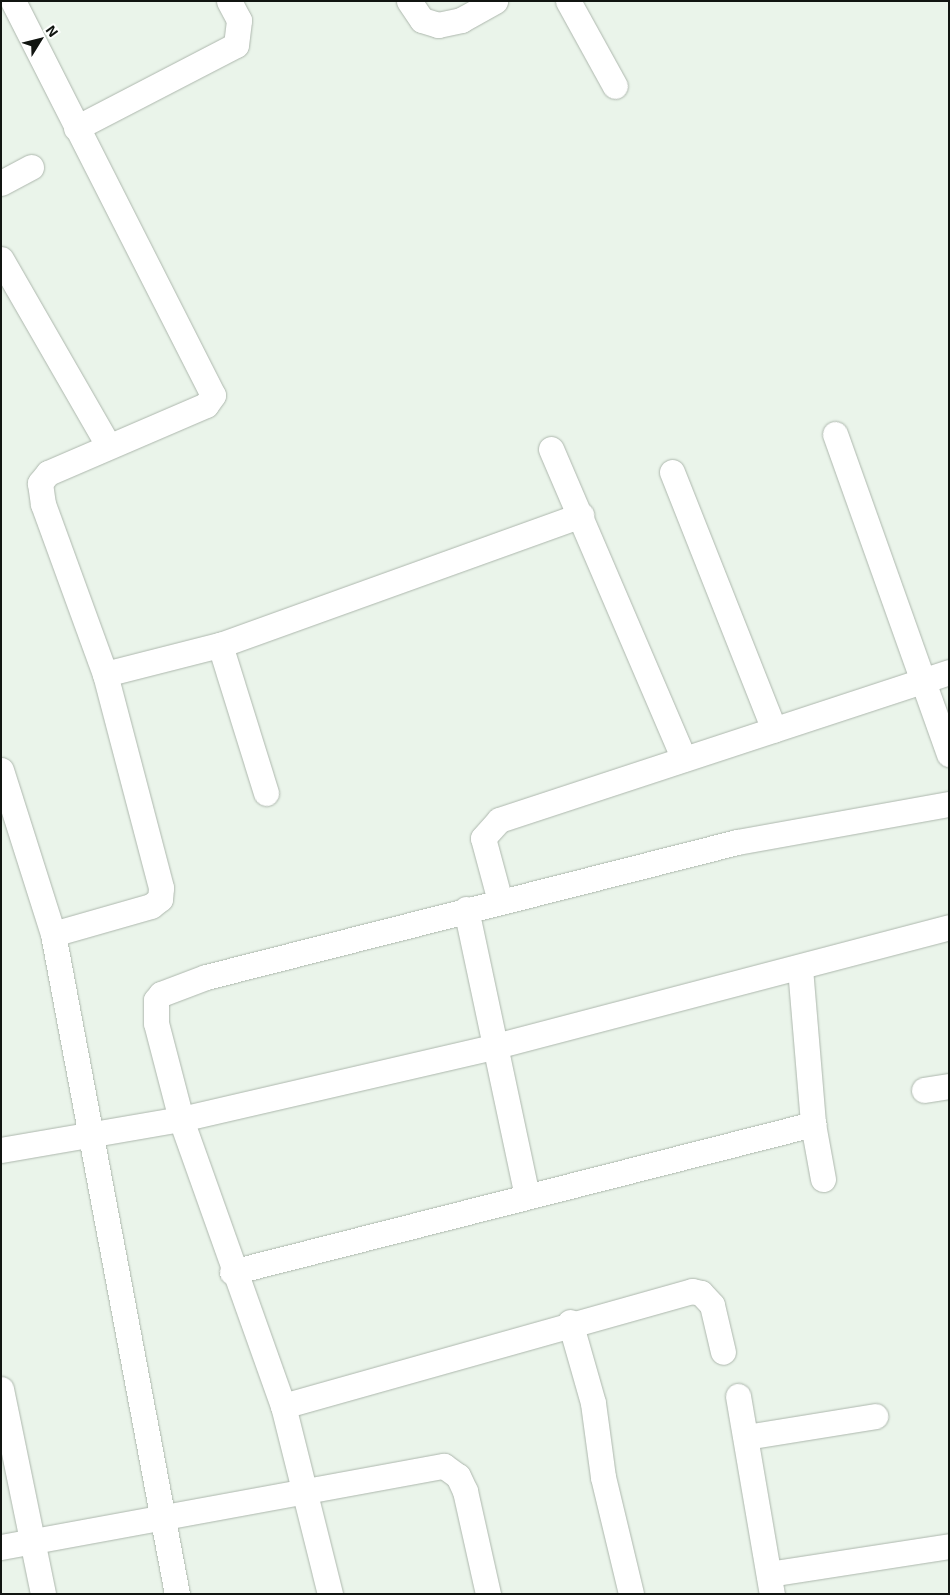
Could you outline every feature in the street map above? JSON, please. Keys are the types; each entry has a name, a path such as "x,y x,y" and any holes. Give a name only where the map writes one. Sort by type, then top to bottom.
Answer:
{"street":[{"path":"13,1 76,128 213,386 213,395 206,405 108,445 48,473 40,482 43,504 104,674 162,894 151,906 53,934"},
{"path":"76,128 236,44 239,20 229,1"},
{"path":"409,1 422,20 438,25 461,20 495,1"},
{"path":"568,1 615,86"},
{"path":"1,183 31,167"},
{"path":"1,259 108,445"},
{"path":"835,434 949,754"},
{"path":"551,450 581,514 684,759"},
{"path":"672,472 774,730"},
{"path":"104,674 220,645 581,514"},
{"path":"220,645 266,793"},
{"path":"500,901 483,838 486,829 498,820 949,672"},
{"path":"1,770 53,934 176,1594"},
{"path":"330,1594 307,1489 283,1406 232,1272 180,1119 156,1023 156,1000 161,994 206,977 466,909 737,842 949,804"},
{"path":"466,909 528,1196"},
{"path":"1,1150 180,1119 496,1046 800,968 949,927"},
{"path":"800,968 813,1124 823,1179"},
{"path":"924,1090 949,1086"},
{"path":"232,1272 813,1124"},
{"path":"283,1406 570,1322 692,1291 700,1293 712,1305 723,1352"},
{"path":"570,1322 593,1403 603,1477 631,1594"},
{"path":"1,1389 4,1420 33,1541 43,1594"},
{"path":"738,1396 770,1584 949,1546"},
{"path":"746,1437 875,1416"},
{"path":"1,1547 307,1489 450,1468 465,1491 488,1594"}]}
